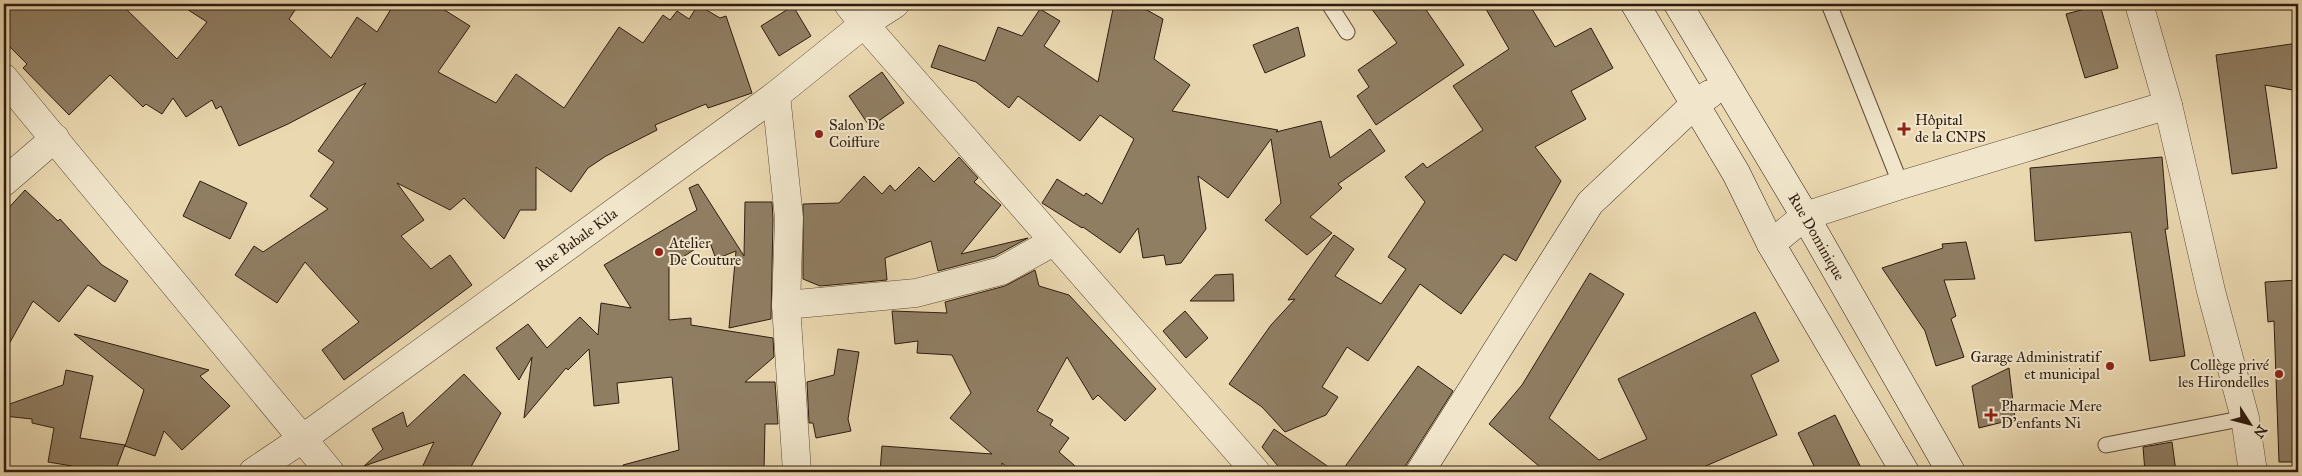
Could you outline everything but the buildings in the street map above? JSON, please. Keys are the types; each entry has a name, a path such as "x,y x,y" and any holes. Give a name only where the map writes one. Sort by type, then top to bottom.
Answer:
{"street":[{"name":"Rue Babale Kila","path":"253,472 302,439 776,95 856,14 895,4"},
{"path":"1635,4 1736,173 1771,244 1906,472"},
{"name":"Rue Dominique","path":"1678,4 1805,216 1951,472"},
{"path":"2139,4 2168,105 2211,291 2245,418 2253,472"},
{"path":"856,14 1053,242 1256,472"},
{"path":"4,78 330,472"},
{"path":"1420,472 1590,203 1695,104 1726,84"},
{"path":"776,95 789,218 786,305 797,472"},
{"path":"1771,244 1805,216 1901,185 2168,105"},
{"path":"4,182 55,138"},
{"path":"786,305 916,293 1000,271 1053,242"}],"lane":[{"path":"1329,4 1347,32"},
{"path":"1829,4 1901,185"},
{"path":"2106,445 2245,418"}],"place":[{"name":"Hôpital de la CNPS","path":"1904,129"},
{"name":"Salon De Coiffure","path":"819,134"},
{"name":"Atelier De Couture","path":"659,252"},
{"name":"Garage Administratif et municipal","path":"2110,366"},
{"name":"Collège privé les Hirondelles","path":"2279,374"},
{"name":"Pharmacie Mere D'enfants Ni","path":"1991,415"}]}
